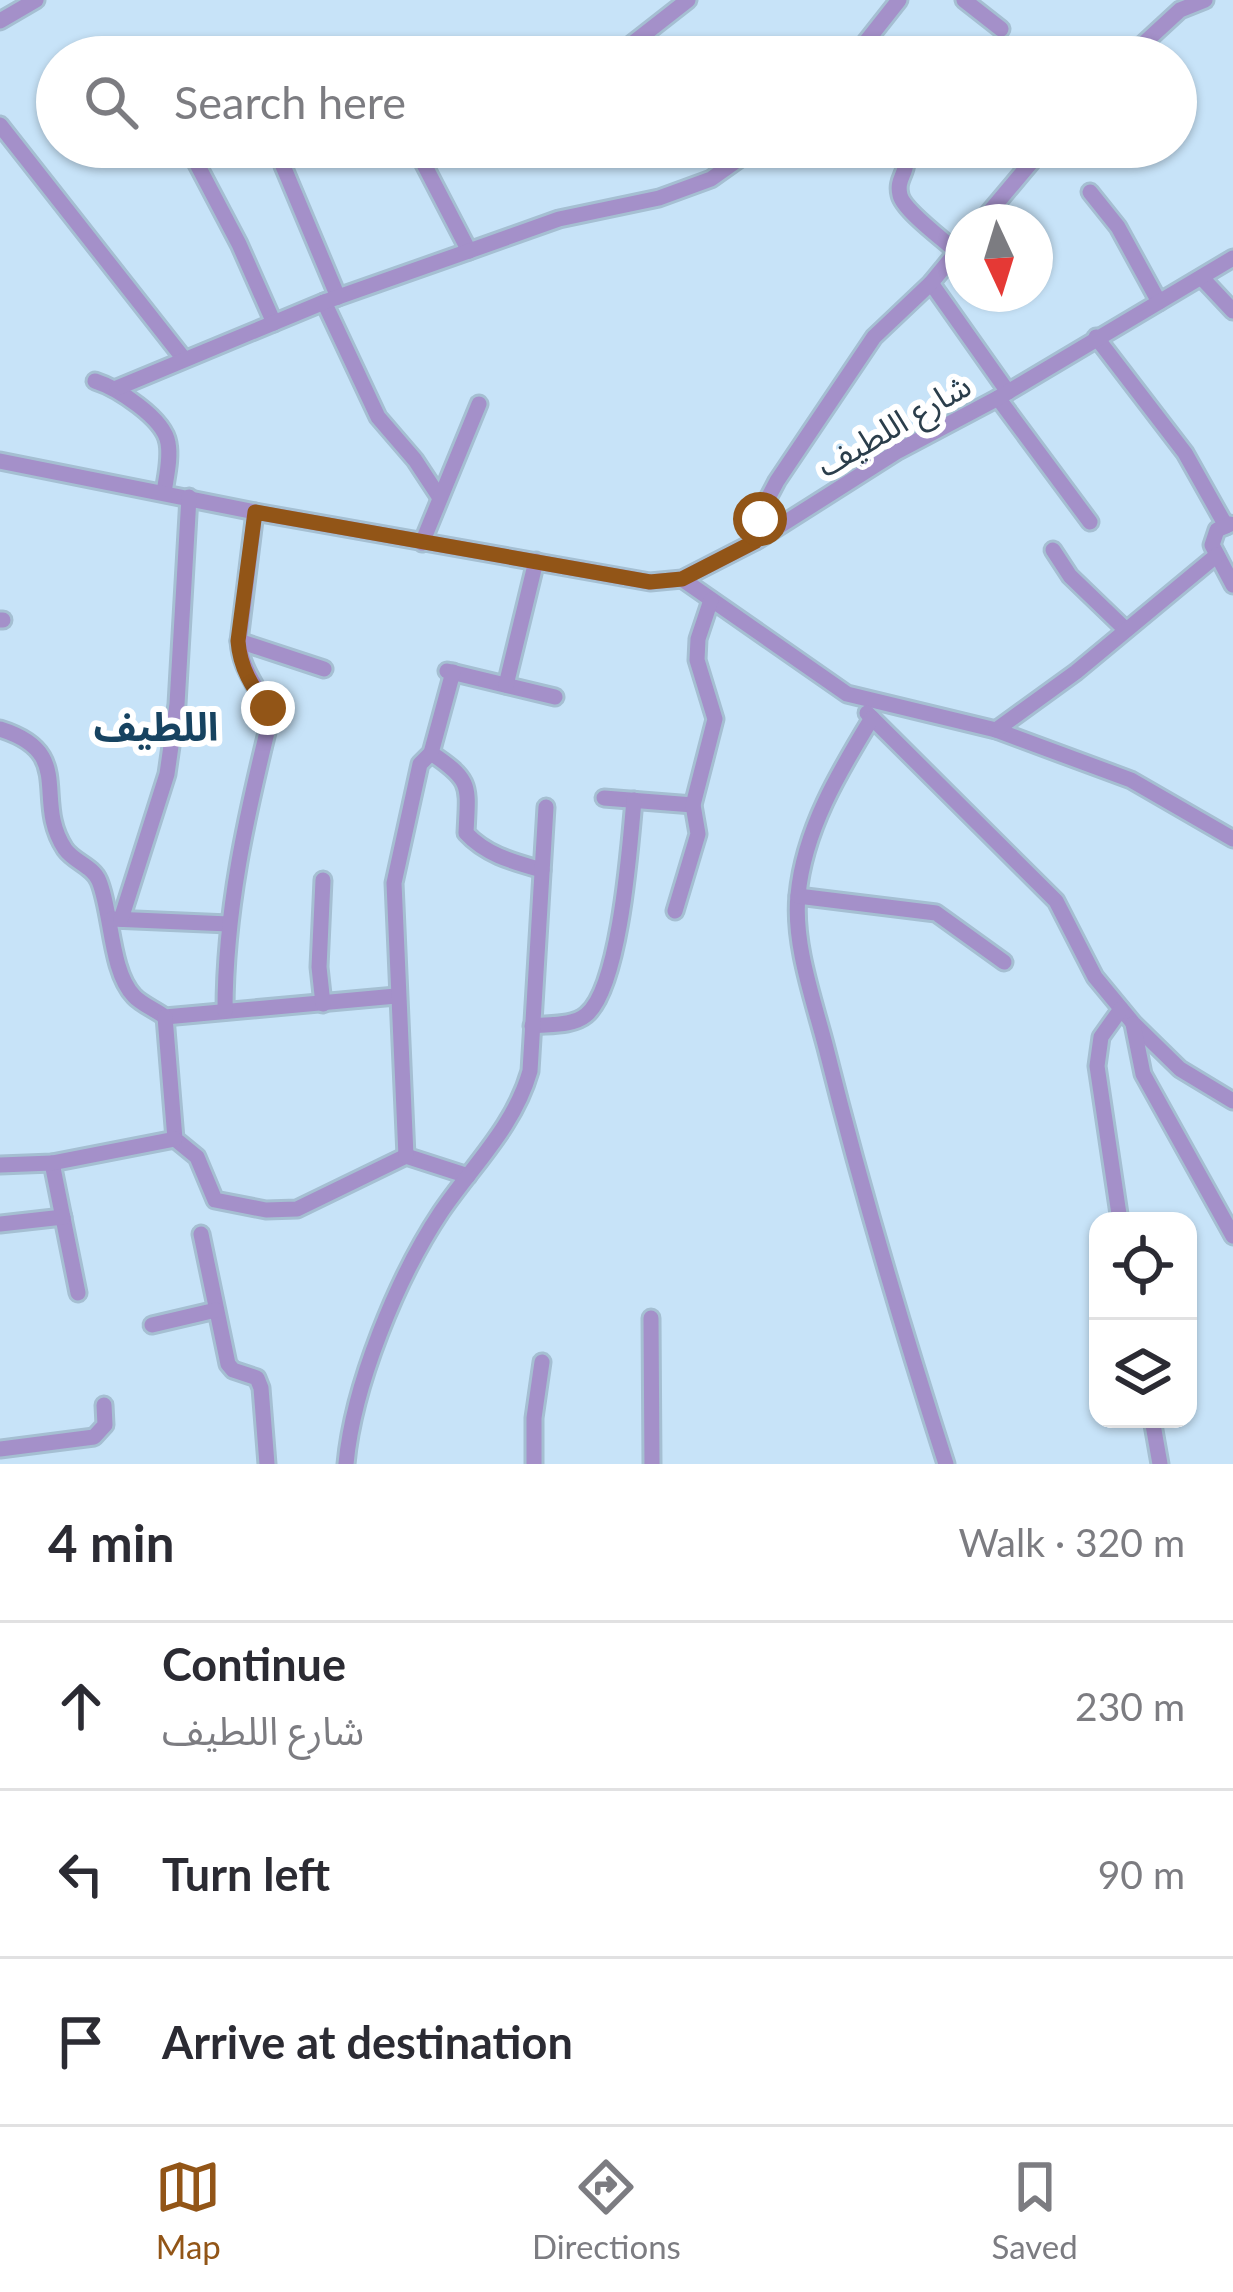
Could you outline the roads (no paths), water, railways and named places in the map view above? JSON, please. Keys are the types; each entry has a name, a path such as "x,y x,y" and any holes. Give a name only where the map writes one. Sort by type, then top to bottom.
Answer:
{"street":[{"path":"0,21 36,0"},
{"path":"642,36 688,0"},
{"path":"870,36 898,0"},
{"path":"964,0 1001,29"},
{"path":"1152,36 1180,10 1205,0"},
{"path":"0,125 184,359"},
{"path":"199,168 274,323"},
{"path":"284,168 378,417 416,460 438,496"},
{"path":"427,168 469,251"},
{"path":"117,388 331,300 560,219 659,198 711,179 726,168"},
{"path":"906,168 900,185 904,203 945,236"},
{"path":"996,204 1026,168"},
{"path":"1090,192 1118,227 1159,302"},
{"name":"شارع اللطيف","path":"0,461 422,543 650,582 682,579 756,541 898,451 1003,395 1233,258"},
{"path":"756,541 777,481 874,337 945,266"},
{"path":"1202,278 1233,311"},
{"path":"931,283 1090,522"},
{"path":"1096,337 1185,453 1230,525 1212,536 1233,584"},
{"path":"94,381 117,388 167,435 164,493"},
{"path":"422,543 479,404"},
{"path":"115,919 167,774 177,704 189,497"},
{"path":"225,1011 229,924 241,835 270,720 240,659 238,641 255,512"},
{"path":"1053,550 1070,576 1124,629"},
{"path":"996,730 1059,685 1217,554"},
{"path":"506,685 536,561"},
{"path":"682,579 847,694 1056,901 1095,977 1133,1022 1180,1069 1233,1101"},
{"path":"675,911 698,834 693,805 715,719 697,660 698,639 711,600"},
{"path":"238,641 323,669"},
{"path":"406,1156 394,884 420,764 431,753 450,671 555,697"},
{"path":"847,694 996,730 1131,780 1233,839"},
{"path":"872,718 818,817 798,896 807,972 833,1078 946,1464"},
{"path":"0,728 34,742 44,756 56,824 66,850 98,876 115,919 124,978 133,996 165,1016 396,996"},
{"path":"431,753 463,777 470,792 466,833 473,841 502,859 542,870"},
{"path":"604,798 693,805"},
{"path":"532,1025 573,1022 596,1004 610,969 622,911 634,800"},
{"path":"346,1464 362,1382 395,1300 439,1216 521,1101 530,1071 546,807"},
{"path":"323,880 323,1004"},
{"path":"798,896 936,914 1004,962"},
{"path":"115,919 229,924"},
{"path":"1119,1212 1096,1066 1101,1037 1121,1009"},
{"path":"165,1016 175,1139 197,1157 215,1200 266,1210 298,1209 406,1156 468,1176"},
{"path":"1133,1022 1143,1074 1233,1236"},
{"path":"0,1165 52,1163 175,1139"},
{"path":"52,1163 78,1293"},
{"path":"0,1224 63,1216"},
{"path":"201,1234 228,1364 257,1378 261,1388 267,1464"},
{"path":"152,1325 216,1310"},
{"path":"651,1318 652,1464"},
{"path":"535,1464 534,1418 542,1362"},
{"path":"0,1449 94,1437 105,1425 104,1406"},
{"path":"1154,1428 1160,1464"}],"district":[{"name":"اللطيف","path":"156,726"}]}
